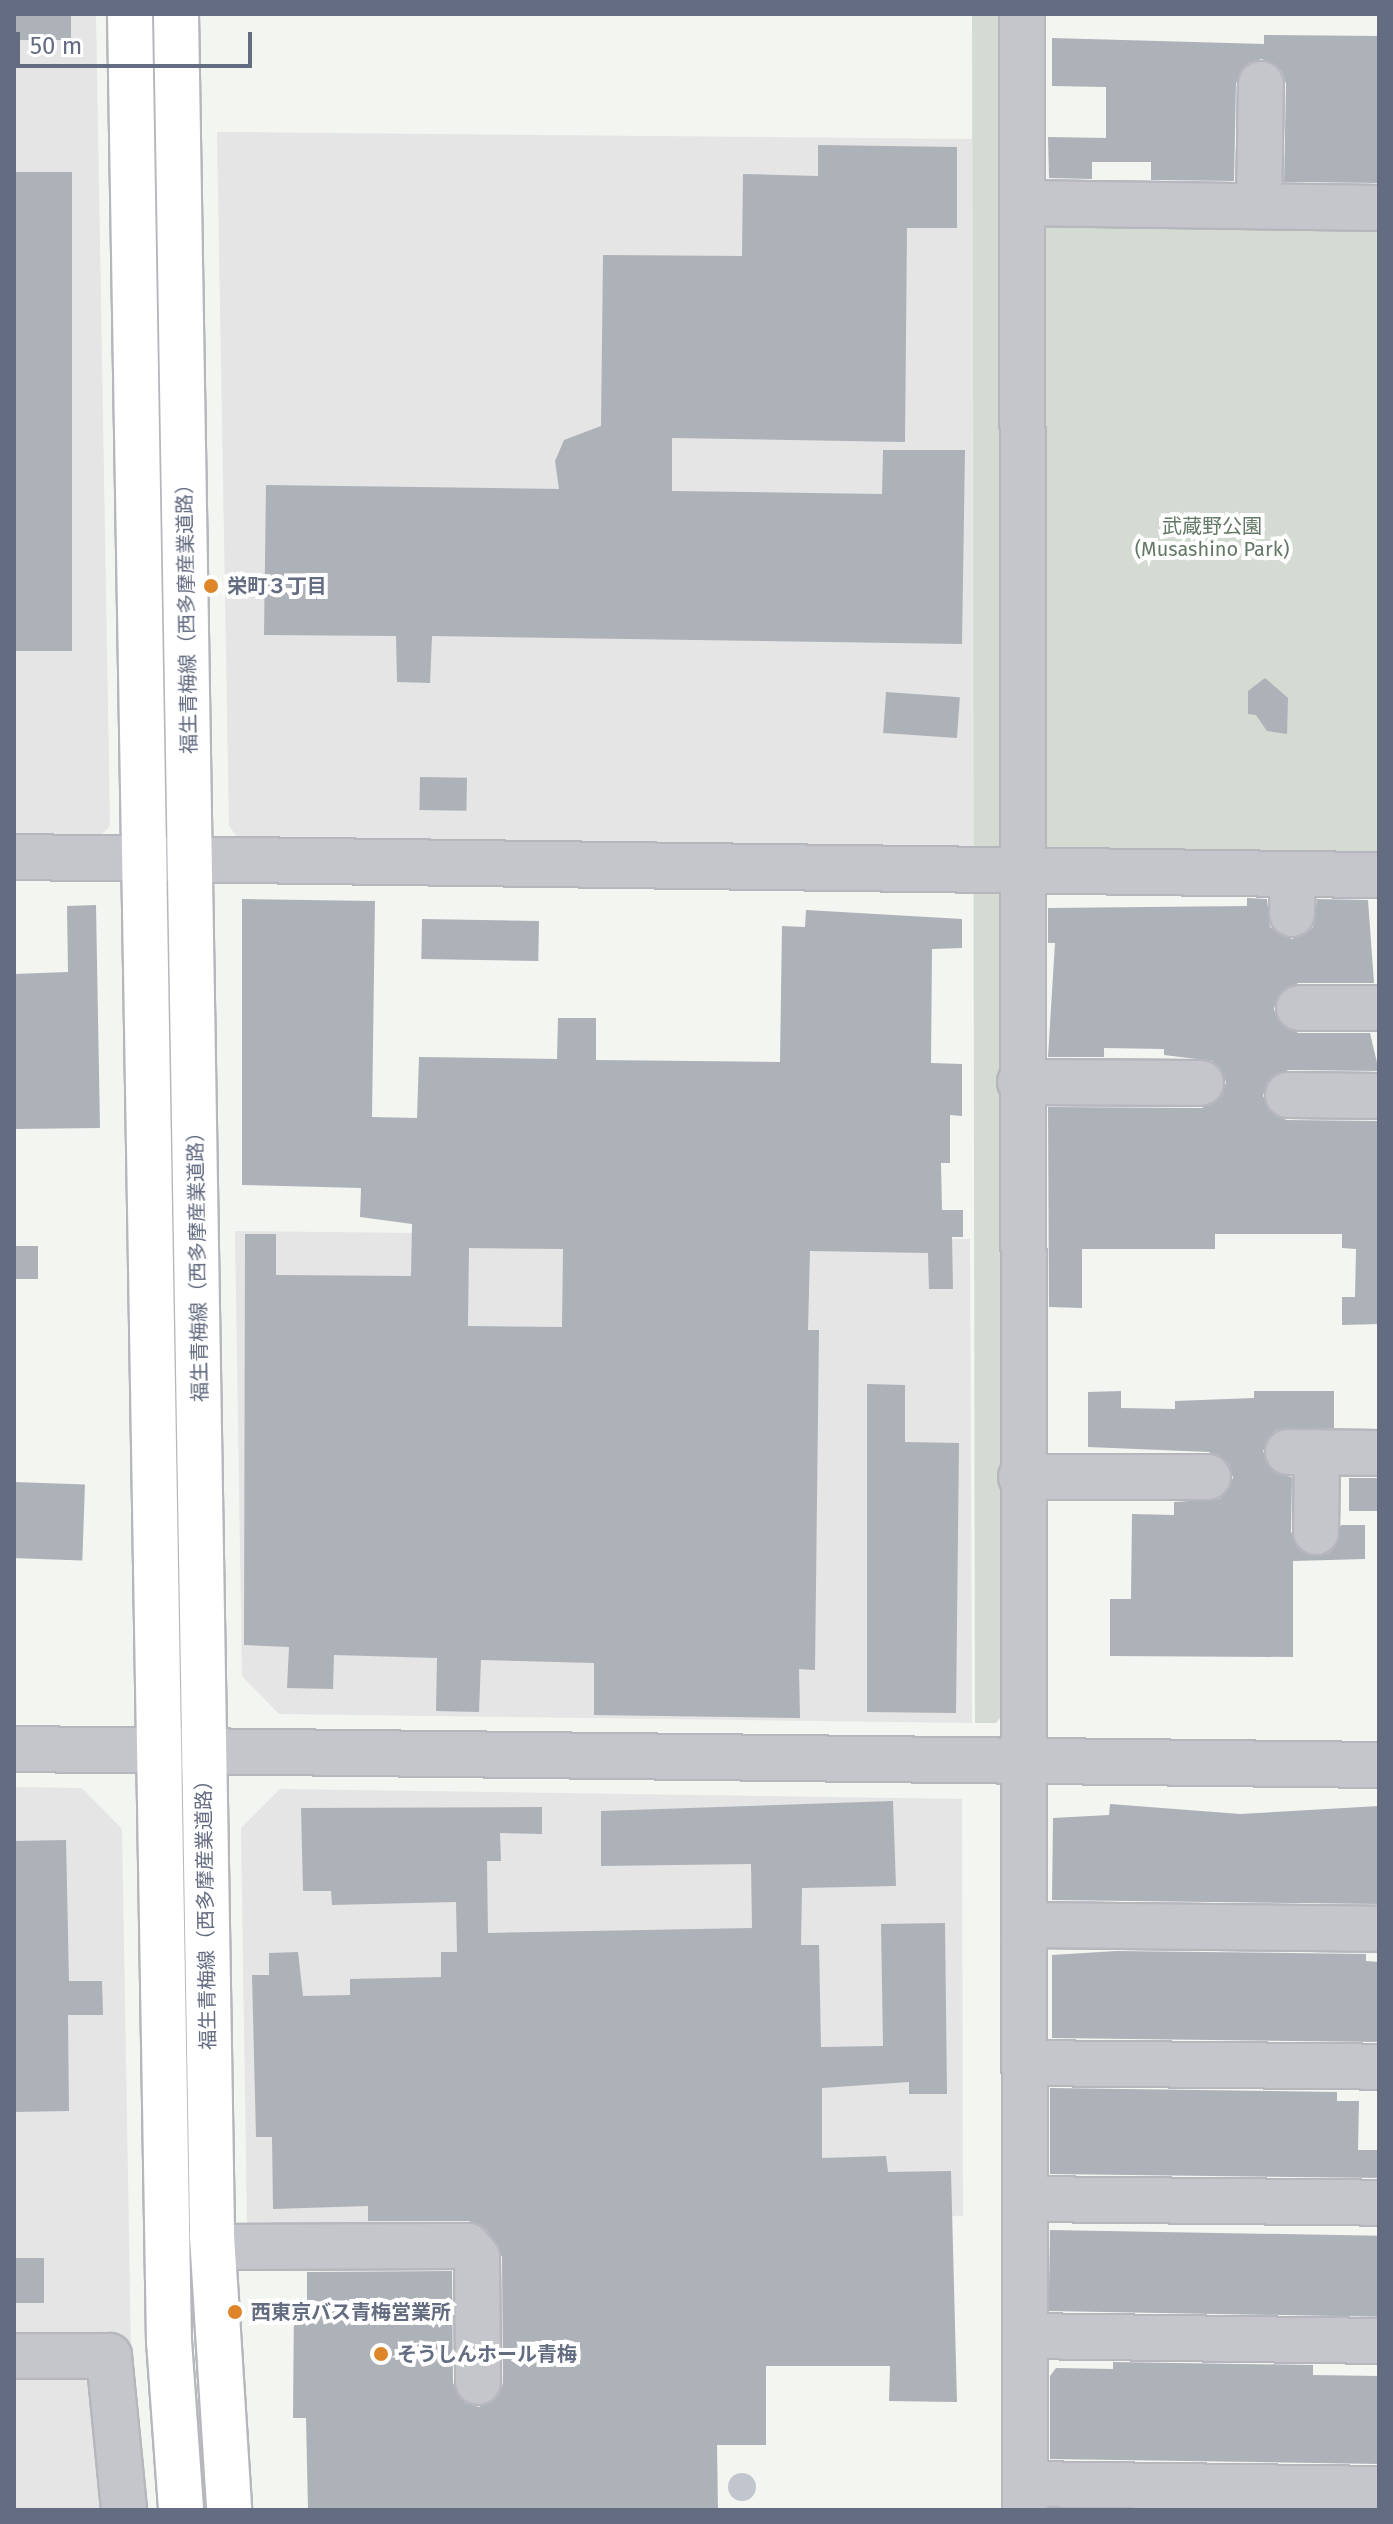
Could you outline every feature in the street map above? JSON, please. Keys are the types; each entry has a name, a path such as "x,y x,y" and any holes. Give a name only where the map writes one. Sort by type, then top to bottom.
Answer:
{"main road":[{"path":"130,14 170,2368 181,2510"},
{"name":"福生青梅線（西多摩産業道路）","path":"176,14 213,2241 216,2365 229,2510"},
{"path":"151,1306 199,1305"},
{"path":"168,2236 213,2241"},
{"path":"170,2368 216,2365"}],"street":[{"path":"1022,14 1019,869 1021,1726 1028,1761 1025,2497 1379,2489"},
{"path":"1259,206 1261,84"},
{"path":"1022,203 1379,208"},
{"path":"14,857 1019,869 1292,895 1379,875"},
{"path":"1299,1008 1379,1008"},
{"path":"1020,1082 1201,1083"},
{"path":"1288,1095 1379,1096"},
{"path":"1316,1532 1303,1452 1379,1453"},
{"path":"1021,1477 1208,1477"},
{"path":"14,1749 1379,1765"},
{"path":"1026,1925 1379,1929"},
{"path":"1026,2063 1379,2067"},
{"path":"1026,2199 1379,2203"},
{"path":"213,2241 468,2246 477,2257 478,2382"},
{"path":"1025,2336 1379,2341"},
{"path":"14,2356 109,2356 124,2510"}],"shaded area":[{"path":"14,14 96,14 110,826 99,837 14,836"},
{"path":"217,132 972,139 973,851 240,841 229,826"},
{"path":"235,1231 970,1239 972,1723 279,1714 242,1676"},
{"path":"14,1787 82,1788 122,1829 131,2353 142,2510 14,2510"},
{"path":"280,1789 962,1799 963,2216 247,2226 241,1828"},
{"path":"742,2473 752,2477 756,2487 752,2497 742,2501 732,2497 728,2487 732,2477"}],"green space":[{"path":"147,14 157,14 154,206"},
{"path":"972,14 1008,14 1008,1709 996,1723 975,1723"},
{"name":"武蔵野公園 (Musashino Park)","path":"1056,218 1379,222 1379,862 1061,860 1044,845 1045,229"},
{"path":"155,233 169,789 160,789"},
{"path":"170,933 177,1292 172,1289"},
{"path":"193,2252 196,2328 194,2330 189,2253"},
{"path":"195,2401 200,2405 210,2510 201,2510"}],"building":[{"path":"14,14 71,14 71,40 14,40"},
{"path":"1264,35 1379,36 1379,183 1284,182 1286,84 1282,71 1262,59 1248,63 1236,83 1234,181 1151,180 1151,162 1092,162 1092,179 1049,178 1048,137 1106,138 1106,87 1052,86 1052,38 1264,44"},
{"path":"818,145 957,147 957,228 907,228 905,442 672,438 672,491 882,494 883,450 965,450 962,644 432,636 430,683 397,682 396,636 264,635 266,485 559,489 555,461 564,440 601,426 603,255 742,256 743,174 818,176"},
{"path":"14,172 72,172 72,651 14,651"},
{"path":"1265,678 1288,698 1287,734 1267,731 1256,715 1248,714 1248,691"},
{"path":"886,692 960,697 957,738 883,733"},
{"path":"420,777 467,778 466,811 419,810"},
{"path":"1247,898 1267,899 1270,927 1292,939 1313,928 1317,899 1368,900 1374,983 1298,983 1278,995 1274,1009 1278,1021 1298,1033 1370,1033 1379,1071 1288,1070 1267,1082 1263,1096 1275,1116 1287,1120 1379,1121 1379,1324 1342,1325 1342,1297 1355,1297 1356,1249 1342,1248 1342,1234 1215,1234 1215,1249 1082,1249 1082,1308 1049,1307 1048,1107 1202,1108 1222,1096 1226,1082 1213,1061 1164,1055 1164,1049 1104,1048 1104,1057 1048,1057 1055,943 1048,943 1048,908 1247,906"},
{"path":"242,899 375,901 372,1117 417,1118 419,1057 557,1059 558,1018 596,1018 596,1060 780,1062 782,926 805,927 806,910 962,919 962,948 932,949 931,1063 962,1064 962,1116 950,1115 950,1163 941,1163 942,1210 963,1210 963,1237 952,1237 953,1289 929,1289 928,1253 810,1251 808,1330 819,1330 815,1670 799,1669 800,1718 594,1715 594,1663 481,1660 479,1712 436,1711 437,1658 334,1655 333,1689 287,1688 289,1647 244,1645 245,1234 276,1234 276,1275 411,1276 412,1224 360,1217 361,1188 242,1185","holes":["469,1248 563,1249 562,1327 468,1326"]},
{"path":"96,905 100,1128 14,1129 14,974 68,972 67,906"},
{"path":"422,919 539,921 538,961 421,959"},
{"path":"14,1246 38,1246 38,1279 14,1279"},
{"path":"867,1384 905,1385 905,1442 959,1443 956,1713 867,1712"},
{"path":"1121,1391 1121,1408 1175,1409 1175,1401 1254,1398 1254,1391 1334,1391 1334,1428 1276,1430 1263,1451 1275,1473 1292,1477 1291,1532 1303,1553 1328,1554 1341,1525 1365,1525 1365,1559 1293,1561 1293,1657 1110,1656 1110,1599 1131,1599 1132,1514 1174,1515 1174,1502 1220,1499 1233,1478 1229,1464 1209,1452 1088,1447 1088,1392"},
{"path":"1349,1478 1379,1478 1379,1511 1349,1511"},
{"path":"14,1482 85,1484 82,1560 14,1558"},
{"path":"893,1801 896,1886 802,1888 801,1945 819,1945 821,2047 883,2046 881,1924 945,1923 947,2094 909,2094 909,2082 822,2088 822,2158 886,2156 888,2172 951,2171 957,2402 889,2401 890,2366 766,2366 766,2445 717,2445 718,2510 308,2510 306,2418 293,2418 294,2300 307,2301 307,2272 452,2271 453,2383 465,2403 479,2407 499,2395 503,2383 502,2257 487,2230 469,2221 368,2221 368,2206 273,2209 272,2137 256,2137 252,1975 269,1975 269,1953 298,1952 303,1996 350,1995 350,1979 441,1977 441,1952 457,1952 456,1902 332,1905 331,1891 303,1891 301,1808 542,1807 542,1834 500,1833 501,1861 487,1861 488,1933 752,1928 751,1864 601,1866 601,1811"},
{"path":"1110,1804 1240,1814 1379,1806 1379,1904 1052,1900 1053,1818 1109,1815"},
{"path":"66,1840 69,1981 102,1981 103,2015 68,2015 69,2111 14,2112 14,1841"},
{"path":"1116,1951 1366,1954 1366,1961 1379,1962 1379,2042 1052,2038 1052,1955"},
{"path":"1050,2088 1337,2092 1337,2101 1359,2101 1358,2150 1379,2150 1379,2178 1050,2174"},
{"path":"1050,2230 1379,2236 1378,2317 1049,2311"},
{"path":"14,2258 44,2258 44,2303 14,2303"},
{"path":"1113,2362 1313,2365 1313,2375 1379,2376 1379,2464 1050,2459 1050,2376 1056,2368 1113,2369"}],"place":[{"name":"栄町３丁目","path":"211,586"},
{"name":"西東京バス青梅営業所","path":"235,2312"},
{"name":"そうしんホール青梅","path":"381,2354"}]}
